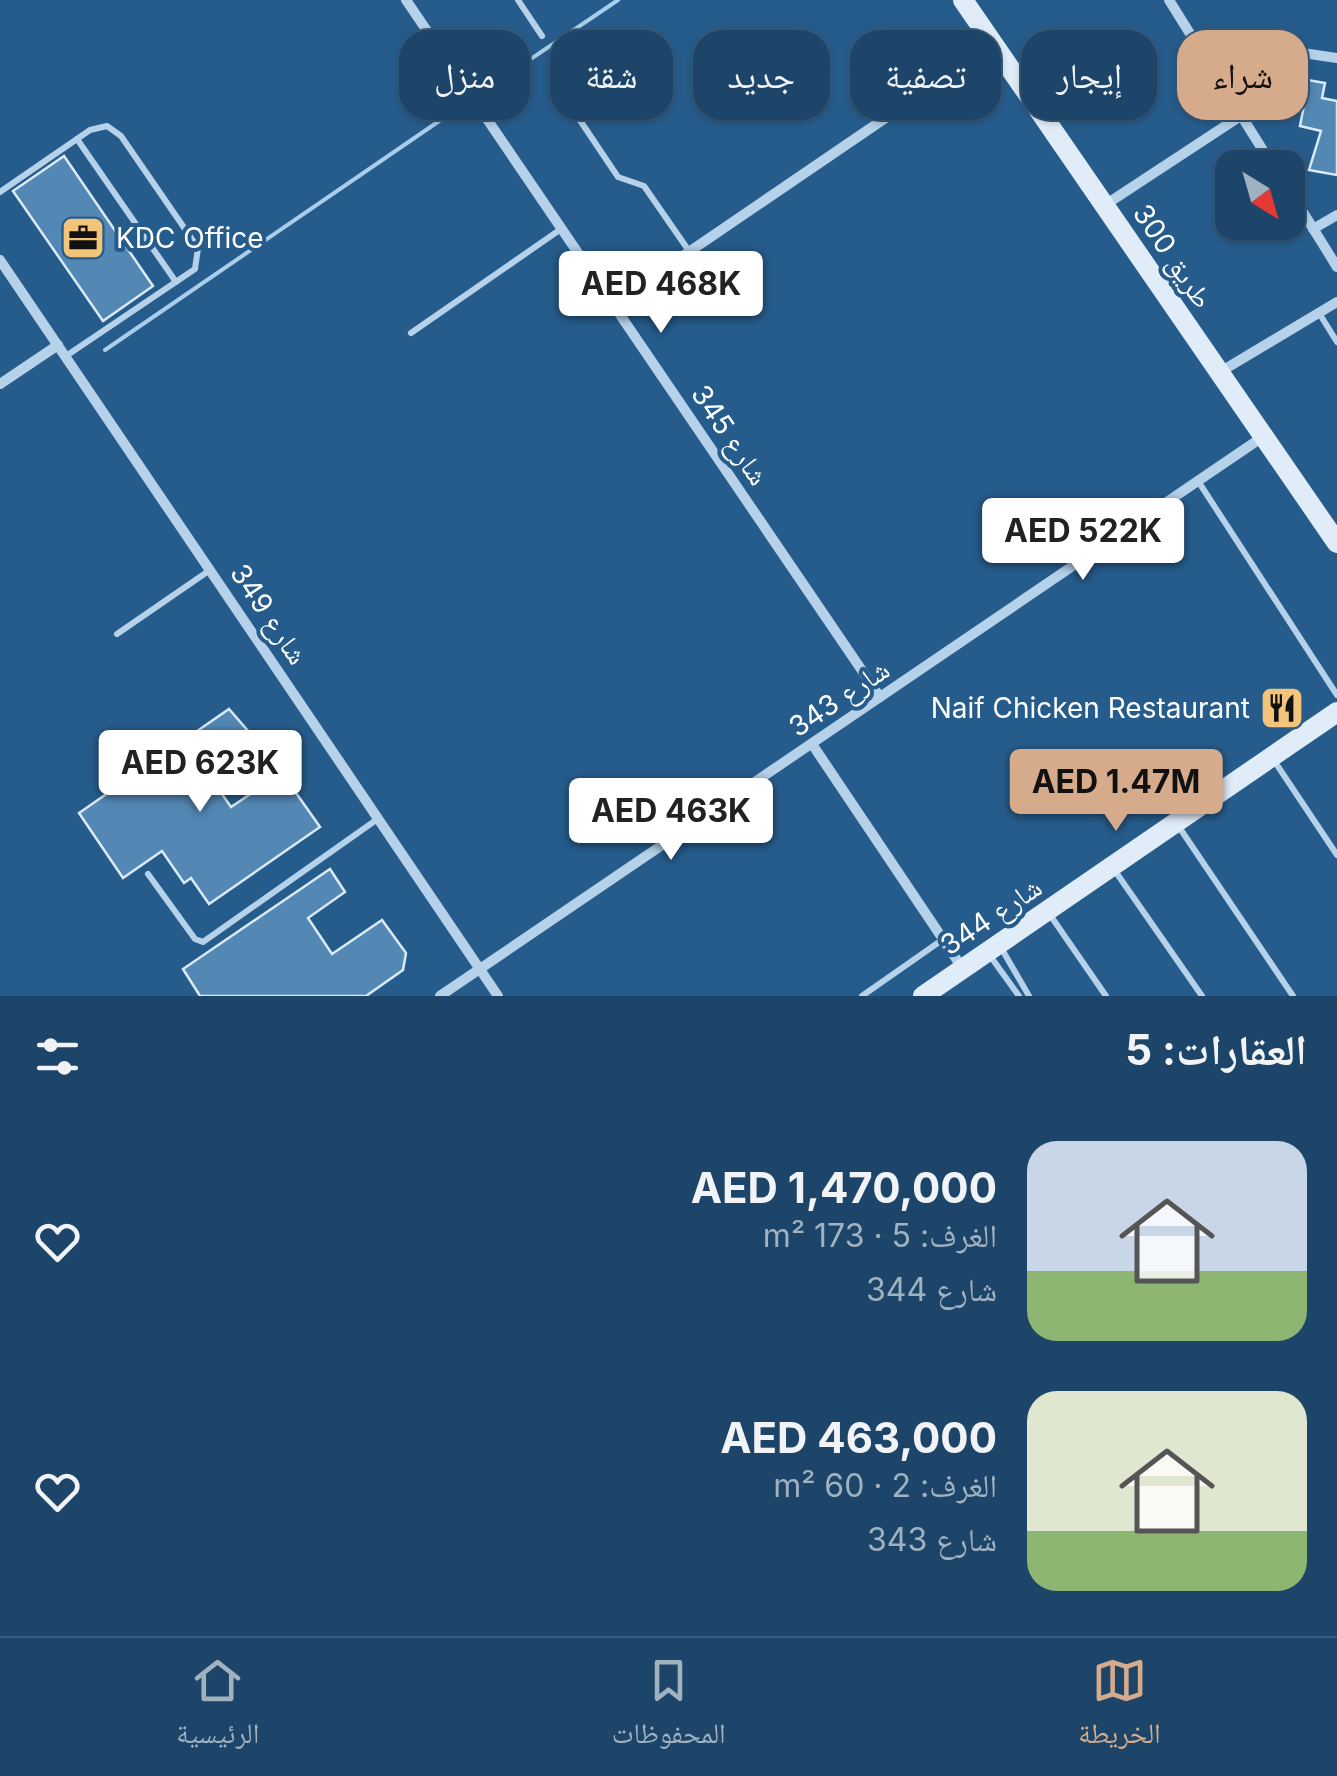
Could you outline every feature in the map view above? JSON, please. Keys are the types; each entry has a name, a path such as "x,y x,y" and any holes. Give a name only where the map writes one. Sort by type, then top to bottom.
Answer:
{"main road":[{"name":"طريق 300","path":"964,0 984,30"},
{"name":"طريق 300","path":"1001,54 1337,543"},
{"name":"شارع 344","path":"923,996 1337,712"}],"street":[{"path":"1169,0 1189,30"},
{"name":"شارع 345","path":"408,4 880,698"},
{"path":"1308,54 1337,58"},
{"path":"614,303 883,120"},
{"path":"1105,204 1234,120"},
{"path":"1245,120 1263,150"},
{"path":"1313,229 1337,215"},
{"path":"1305,216 1337,268"},
{"name":"شارع 349","path":"0,260 498,996"},
{"path":"1220,372 1337,302"},
{"path":"0,384 58,345"},
{"name":"شارع 343","path":"440,996 1264,436"},
{"path":"812,744 963,969"}],"lane":[{"path":"408,4 422,0"},
{"path":"518,0 542,36"},
{"path":"580,120 618,177 644,186 690,252"},
{"path":"0,192 101,125 117,131 196,244 198,266 66,356"},
{"path":"77,139 176,282"},
{"path":"411,333 562,228"},
{"path":"1319,313 1337,342"},
{"path":"1198,481 1337,695"},
{"path":"117,634 212,570"},
{"path":"1272,758 1337,855"},
{"path":"148,874 195,939 203,942 380,817"},
{"path":"1176,823 1292,996"},
{"path":"1112,867 1202,996"},
{"path":"1047,911 1106,996"},
{"path":"862,996 943,939"},
{"path":"993,948 1018,996"},
{"path":"993,948 1029,996"}],"building":[{"path":"1308,80 1325,83 1322,98 1337,101 1337,175 1309,170 1321,131 1300,126 1301,120 1308,120"},
{"name":"KDC Office","path":"64,156 153,286 103,321 13,191"},
{"path":"229,709 262,747 229,769 213,747 197,758 231,807 282,773 320,827 209,904 191,878 184,883 162,851 123,878 79,813"},
{"path":"330,869 345,892 308,918 332,954 382,920 406,953 403,970 366,996 200,996 183,969"}],"waterway":[{"path":"530,60 618,0"},
{"path":"105,350 441,120"}],"place":[{"name":"KDC Office","path":"83,238"},
{"name":"Naif Chicken Restaurant","path":"1282,708"}]}
